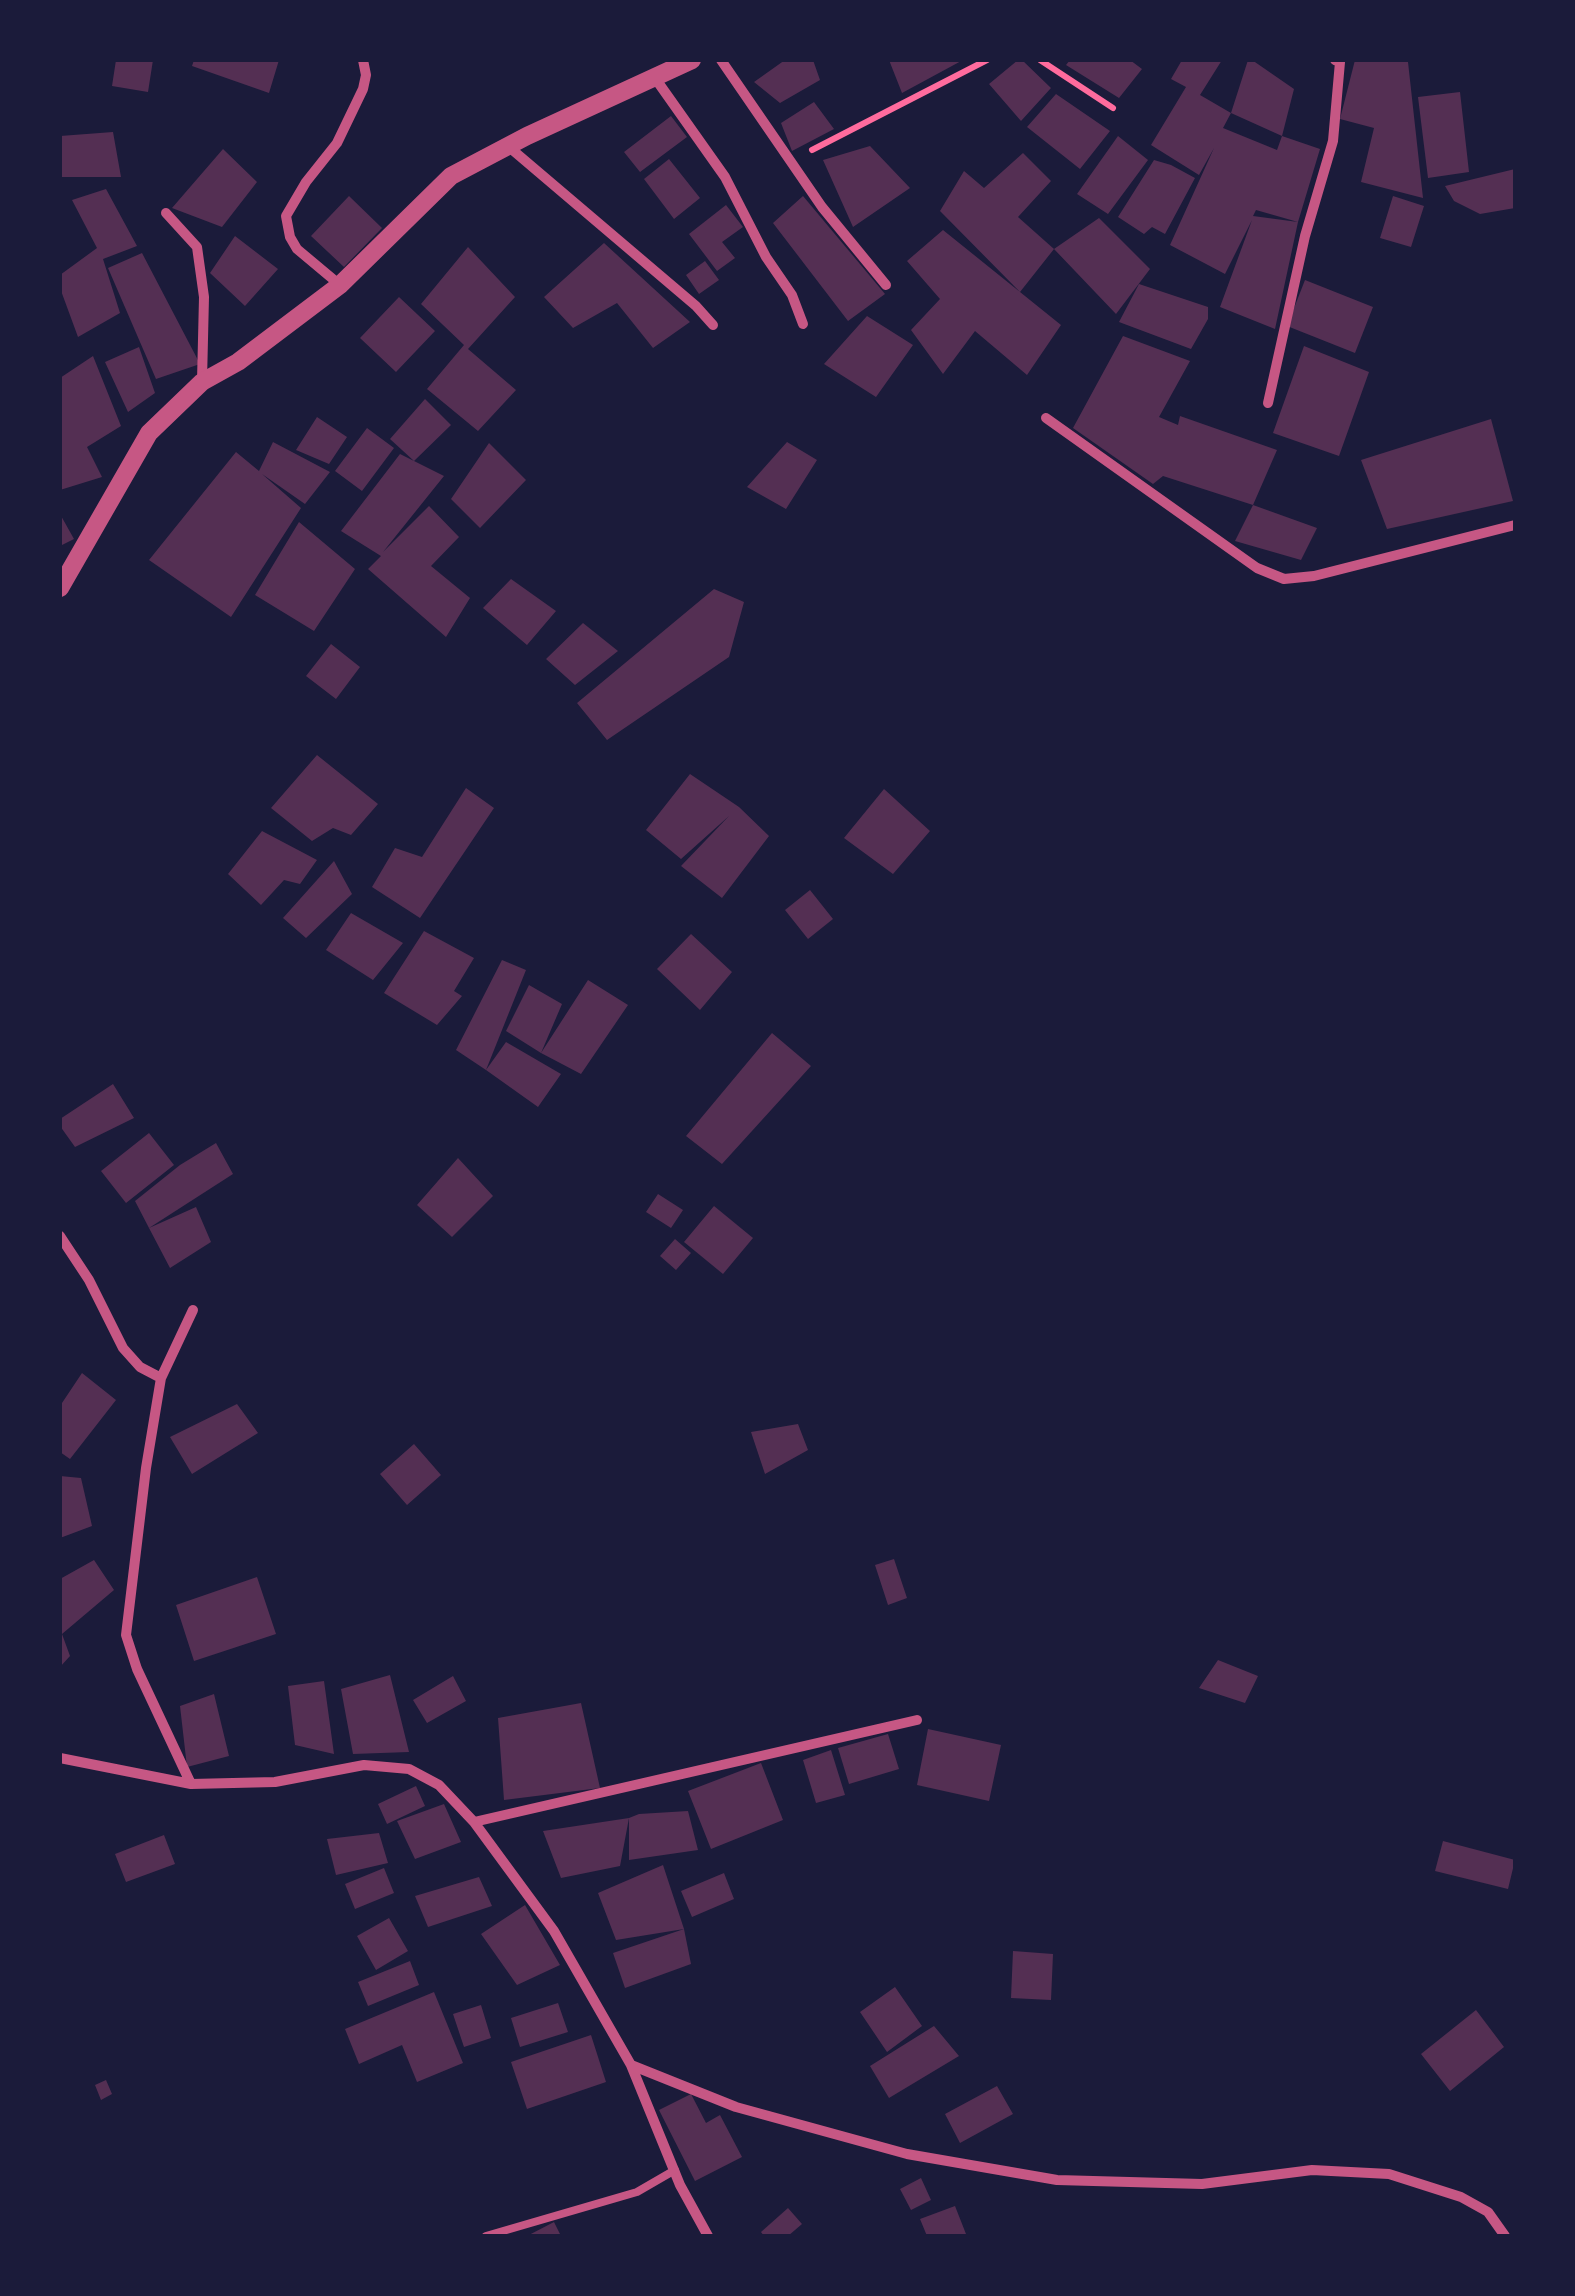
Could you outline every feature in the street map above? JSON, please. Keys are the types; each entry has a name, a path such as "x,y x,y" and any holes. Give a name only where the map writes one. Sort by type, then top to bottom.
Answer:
{"street":[{"path":"340,284 297,249 286,216 336,143 363,89 363,60"},
{"path":"60,588 149,432 202,382 238,362 340,284 451,176 527,136 692,60"},
{"path":"721,60 789,162 886,285"},
{"path":"1268,404 1305,236 1332,141 1340,62 1335,60"},
{"path":"656,78 725,177 766,257 792,295 804,324"},
{"path":"509,147 696,306 713,325"},
{"path":"166,213 197,247 204,297 202,382"},
{"path":"1046,418 1257,568 1284,579 1314,576 1515,525"},
{"path":"60,1236 89,1280 122,1348 140,1367 161,1378"},
{"path":"191,1784 137,1670 126,1636 161,1378 193,1310"},
{"path":"474,1822 917,1720"},
{"path":"60,1758 191,1784 275,1782 343,1768 387,1766 408,1769 439,1786 474,1822 554,1930 631,2064 675,2170 708,2236"},
{"path":"631,2064 736,2107 832,2134 907,2154 1057,2180 1202,2184 1312,2170 1389,2174 1461,2197 1488,2212 1505,2236"}],"lane":[{"path":"486,2236 636,2192 675,2170"}],"path":[{"path":"789,162 987,60"},
{"path":"1040,60 1113,108"}],"building":[{"path":"116,60 153,60 148,92 112,86"},
{"path":"194,60 279,60 269,93 192,66"},
{"path":"785,60 813,60 820,80 780,103 754,82"},
{"path":"889,60 963,60 902,93"},
{"path":"1018,60 1051,88 1021,121 989,84"},
{"path":"1070,60 1130,60 1142,69 1119,98 1066,65"},
{"path":"1182,60 1222,60 1200,95 1231,113 1223,128 1277,150 1282,136 1320,149 1298,222 1275,329 1220,307 1252,220 1225,274 1170,245 1214,148 1199,175 1151,145 1186,87 1171,79","holes":["1256,210 1298,222 1253,216"]},
{"path":"1248,60 1294,89 1282,136 1231,113"},
{"path":"1355,60 1408,62 1423,198 1361,182 1374,128 1340,119"},
{"path":"1460,92 1469,172 1428,178 1418,97"},
{"path":"1056,94 1110,131 1080,169 1027,127"},
{"path":"814,102 834,129 792,151 781,123"},
{"path":"671,116 687,137 640,172 624,152"},
{"path":"113,132 121,177 62,177 60,136"},
{"path":"1118,136 1148,160 1108,214 1077,194"},
{"path":"870,146 910,188 853,227 823,160"},
{"path":"223,149 257,182 222,227 172,208"},
{"path":"1023,153 1051,181 1018,217 1054,249 1020,292 940,211 964,171 984,188"},
{"path":"669,159 700,198 674,219 644,179"},
{"path":"1154,160 1195,178 1165,234 1152,227 1144,234 1118,217"},
{"path":"1515,169 1515,208 1480,214 1454,201 1445,186"},
{"path":"106,189 137,246 103,259 120,313 78,337 60,288 60,275 97,248 72,200"},
{"path":"349,196 382,228 344,267 311,236"},
{"path":"803,196 885,294 848,321 773,223"},
{"path":"1393,196 1424,206 1411,247 1380,238"},
{"path":"726,205 743,227 722,242 735,258 717,271 689,234"},
{"path":"1099,218 1150,269 1116,314 1054,249"},
{"path":"943,230 1061,325 1027,375 975,331 943,374 911,330 940,299 907,261"},
{"path":"235,236 278,269 245,306 210,273"},
{"path":"604,243 690,322 653,348 617,303 573,328 544,297"},
{"path":"468,247 515,297 468,349 516,390 478,431 427,389 464,345 421,304"},
{"path":"142,253 200,364 156,379 108,268"},
{"path":"705,261 719,280 699,294 686,275"},
{"path":"1305,280 1373,307 1355,353 1287,326"},
{"path":"1139,284 1208,307 1208,319 1191,349 1119,322"},
{"path":"399,297 435,331 396,372 360,338"},
{"path":"867,316 913,345 876,397 824,364"},
{"path":"1123,336 1190,361 1159,417 1178,425 1180,416 1277,450 1253,505 1163,476 1153,484 1073,428"},
{"path":"1304,346 1369,372 1339,456 1273,433"},
{"path":"139,347 155,393 128,412 105,362"},
{"path":"93,356 121,426 87,447 102,477 60,490 60,378"},
{"path":"425,399 451,425 414,461 390,439"},
{"path":"317,417 347,437 329,464 296,450"},
{"path":"1491,419 1513,501 1387,529 1361,460"},
{"path":"367,428 394,448 362,491 335,471"},
{"path":"273,442 330,472 305,504 262,474 301,508 231,617 149,560 236,452 259,471"},
{"path":"787,442 817,460 786,509 747,487"},
{"path":"489,443 526,480 480,528 451,499"},
{"path":"400,454 444,476 383,552 429,506 459,537 431,566 470,598 446,637 368,569 381,556 341,531"},
{"path":"1253,505 1317,528 1301,560 1235,541"},
{"path":"60,514 74,539 60,546"},
{"path":"299,522 355,569 314,631 255,595"},
{"path":"511,579 556,611 527,645 483,608"},
{"path":"714,589 744,602 729,657 607,740 577,703"},
{"path":"583,623 618,651 575,685 546,659"},
{"path":"331,644 360,667 336,699 306,676"},
{"path":"317,755 378,804 351,835 333,828 312,841 271,808"},
{"path":"690,774 739,807 769,836 722,898 681,866 729,816 681,859 646,830"},
{"path":"466,788 494,808 420,918 372,887 395,848 422,857"},
{"path":"884,789 930,831 893,874 844,838"},
{"path":"262,831 317,860 300,884 284,880 261,905 228,874"},
{"path":"334,861 352,894 306,938 283,918"},
{"path":"810,890 833,919 808,939 785,910"},
{"path":"351,913 403,943 373,980 326,950"},
{"path":"424,931 474,958 454,991 462,996 437,1025 384,993"},
{"path":"691,934 732,972 700,1010 657,969"},
{"path":"502,960 526,970 486,1070 456,1050"},
{"path":"588,980 628,1005 581,1074 541,1053"},
{"path":"529,985 562,1004 541,1053 506,1031"},
{"path":"772,1033 811,1066 722,1164 686,1136"},
{"path":"506,1042 561,1074 538,1107 486,1070"},
{"path":"113,1084 134,1118 75,1147 60,1126 60,1119"},
{"path":"149,1133 174,1165 126,1203 101,1171"},
{"path":"216,1143 233,1174 149,1228 135,1201 180,1165"},
{"path":"458,1158 493,1196 452,1237 417,1205"},
{"path":"658,1194 683,1210 671,1228 646,1212"},
{"path":"714,1206 753,1238 723,1274 684,1242"},
{"path":"196,1207 211,1242 170,1268 149,1228"},
{"path":"675,1239 691,1253 676,1270 660,1256"},
{"path":"82,1373 116,1400 70,1459 60,1452 60,1406"},
{"path":"237,1404 258,1433 192,1474 170,1437"},
{"path":"798,1424 808,1450 765,1474 751,1432"},
{"path":"414,1444 441,1475 407,1505 380,1474"},
{"path":"60,1476 81,1478 92,1526 60,1538"},
{"path":"894,1559 907,1598 888,1605 875,1565"},
{"path":"94,1560 114,1590 62,1634 70,1656 60,1667 60,1579"},
{"path":"257,1577 276,1634 194,1661 176,1605"},
{"path":"1218,1660 1258,1676 1245,1703 1199,1688"},
{"path":"390,1675 409,1752 353,1754 341,1689"},
{"path":"453,1676 466,1701 427,1723 413,1700"},
{"path":"324,1681 334,1754 295,1745 288,1686"},
{"path":"214,1694 229,1756 187,1767 180,1706"},
{"path":"581,1703 600,1788 504,1800 498,1718"},
{"path":"928,1729 1001,1745 989,1801 917,1785"},
{"path":"888,1734 899,1769 849,1784 838,1748"},
{"path":"831,1750 845,1795 816,1803 803,1760"},
{"path":"761,1763 783,1820 711,1849 688,1791"},
{"path":"416,1786 425,1806 387,1824 378,1804"},
{"path":"444,1804 461,1842 415,1859 397,1821"},
{"path":"688,1811 698,1850 629,1860 629,1818"},
{"path":"629,1818 620,1866 561,1878 543,1831"},
{"path":"379,1833 388,1863 336,1875 327,1839"},
{"path":"164,1835 175,1864 126,1882 115,1854"},
{"path":"1443,1841 1515,1860 1508,1889 1435,1871"},
{"path":"663,1865 684,1929 616,1940 598,1893"},
{"path":"384,1868 394,1893 355,1909 345,1884"},
{"path":"724,1873 734,1899 692,1917 681,1891"},
{"path":"479,1877 492,1906 428,1927 415,1896"},
{"path":"525,1905 560,1965 517,1985 481,1934"},
{"path":"389,1918 408,1951 376,1970 357,1936"},
{"path":"684,1929 691,1964 625,1988 613,1953"},
{"path":"1013,1951 1053,1954 1051,2000 1011,1998"},
{"path":"410,1961 419,1985 368,2006 358,1982"},
{"path":"895,1987 922,2026 887,2052 860,2012"},
{"path":"434,1992 463,2063 417,2082 402,2045 359,2064 345,2029"},
{"path":"558,2003 568,2032 520,2047 511,2018"},
{"path":"481,2005 491,2038 464,2047 453,2014"},
{"path":"1476,2010 1504,2047 1450,2091 1421,2054"},
{"path":"934,2026 959,2056 889,2098 870,2066"},
{"path":"591,2035 606,2082 527,2109 511,2062"},
{"path":"106,2080 112,2094 101,2100 95,2085"},
{"path":"997,2086 1013,2114 960,2143 945,2114"},
{"path":"691,2094 706,2123 720,2115 742,2157 695,2181 659,2110"},
{"path":"921,2178 931,2200 911,2210 900,2189"},
{"path":"955,2206 966,2234 927,2236 920,2219"},
{"path":"788,2208 802,2224 788,2236 764,2236 761,2232"},
{"path":"554,2222 561,2236 527,2236"}]}
